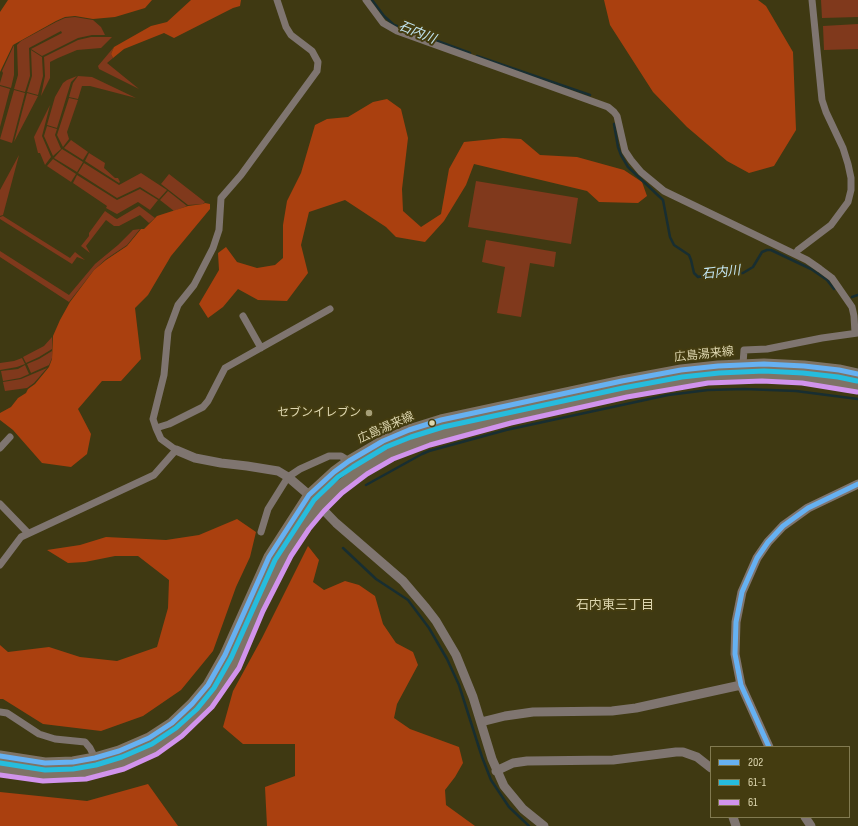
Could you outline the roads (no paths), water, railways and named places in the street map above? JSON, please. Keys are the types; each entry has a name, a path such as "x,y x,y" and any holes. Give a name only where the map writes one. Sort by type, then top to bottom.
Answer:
{"main road":[{"name":"広島湯来線","path":"0,756 45,763 73,762 95,758 118,751 149,738 172,723 192,704 208,684 225,655 269,557 309,495 349,461 389,438 441,420 651,375 699,368 742,364 764,364 804,366 840,370 858,374"},
{"name":"広島湯来線","path":"0,768 43,774 84,772 122,762 154,748 178,731 207,704 233,664 285,553 300,529 319,506 337,488 354,474 390,453 428,438 509,416 626,390 707,376 762,374 803,376 858,385"}],"street":[{"path":"277,0 286,27 291,35 312,51 318,62 317,72 241,175 221,198 219,230 214,248 194,285 178,305 168,332 164,375 153,419 161,439 176,450 195,458 221,464 278,471 288,477 403,581 426,608 456,655 471,691 496,771 504,786 516,802 544,826"},
{"path":"366,0 383,23 397,31 608,107 617,116 620,125 622,142 631,160 641,172 664,192 807,260 832,278 854,311 857,333 822,338 767,350 744,350 742,364"},
{"path":"795,254 798,250 831,225 848,202 851,190 851,178 845,153 822,100 812,0"},
{"path":"156,428 169,424 203,407 208,401 225,368 330,310"},
{"path":"243,316 261,348"},
{"path":"0,448 10,437"},
{"path":"0,565 21,537 154,475 176,450"},
{"path":"261,532 268,509 288,477 300,469 329,456 341,456 349,461"},
{"path":"769,746 741,685 735,654 736,622 742,592 757,558 775,534 791,519 817,502 858,484"},
{"path":"0,504 28,533"},
{"path":"481,722 533,712 630,709 741,685"},
{"path":"0,712 7,713 39,734 55,739 85,742 95,758"},
{"path":"496,771 513,763 527,760 613,760 676,752 683,752 697,757 710,767"}],"waterway":[{"name":"石内川","path":"372,0 384,16 394,25 470,53"},
{"name":"石内川","path":"477,56 590,95"},
{"name":"石内川","path":"614,124 621,155 628,167 663,200 670,237 674,245 689,255 694,273 698,277 716,273 743,273 753,267 762,252 771,250 811,269 827,280 834,289"},
{"name":"石内川","path":"852,297 858,295"},
{"path":"366,485 429,451 506,430 668,395 708,390 744,389 796,391 858,399"},
{"path":"343,548 376,579 408,600 429,628 447,659 459,685 491,780 509,807 529,826"}],"place":[{"name":"セブンイレブン","path":"369,413"}],"district":[{"name":"石内東三丁目","path":"615,606"}]}
